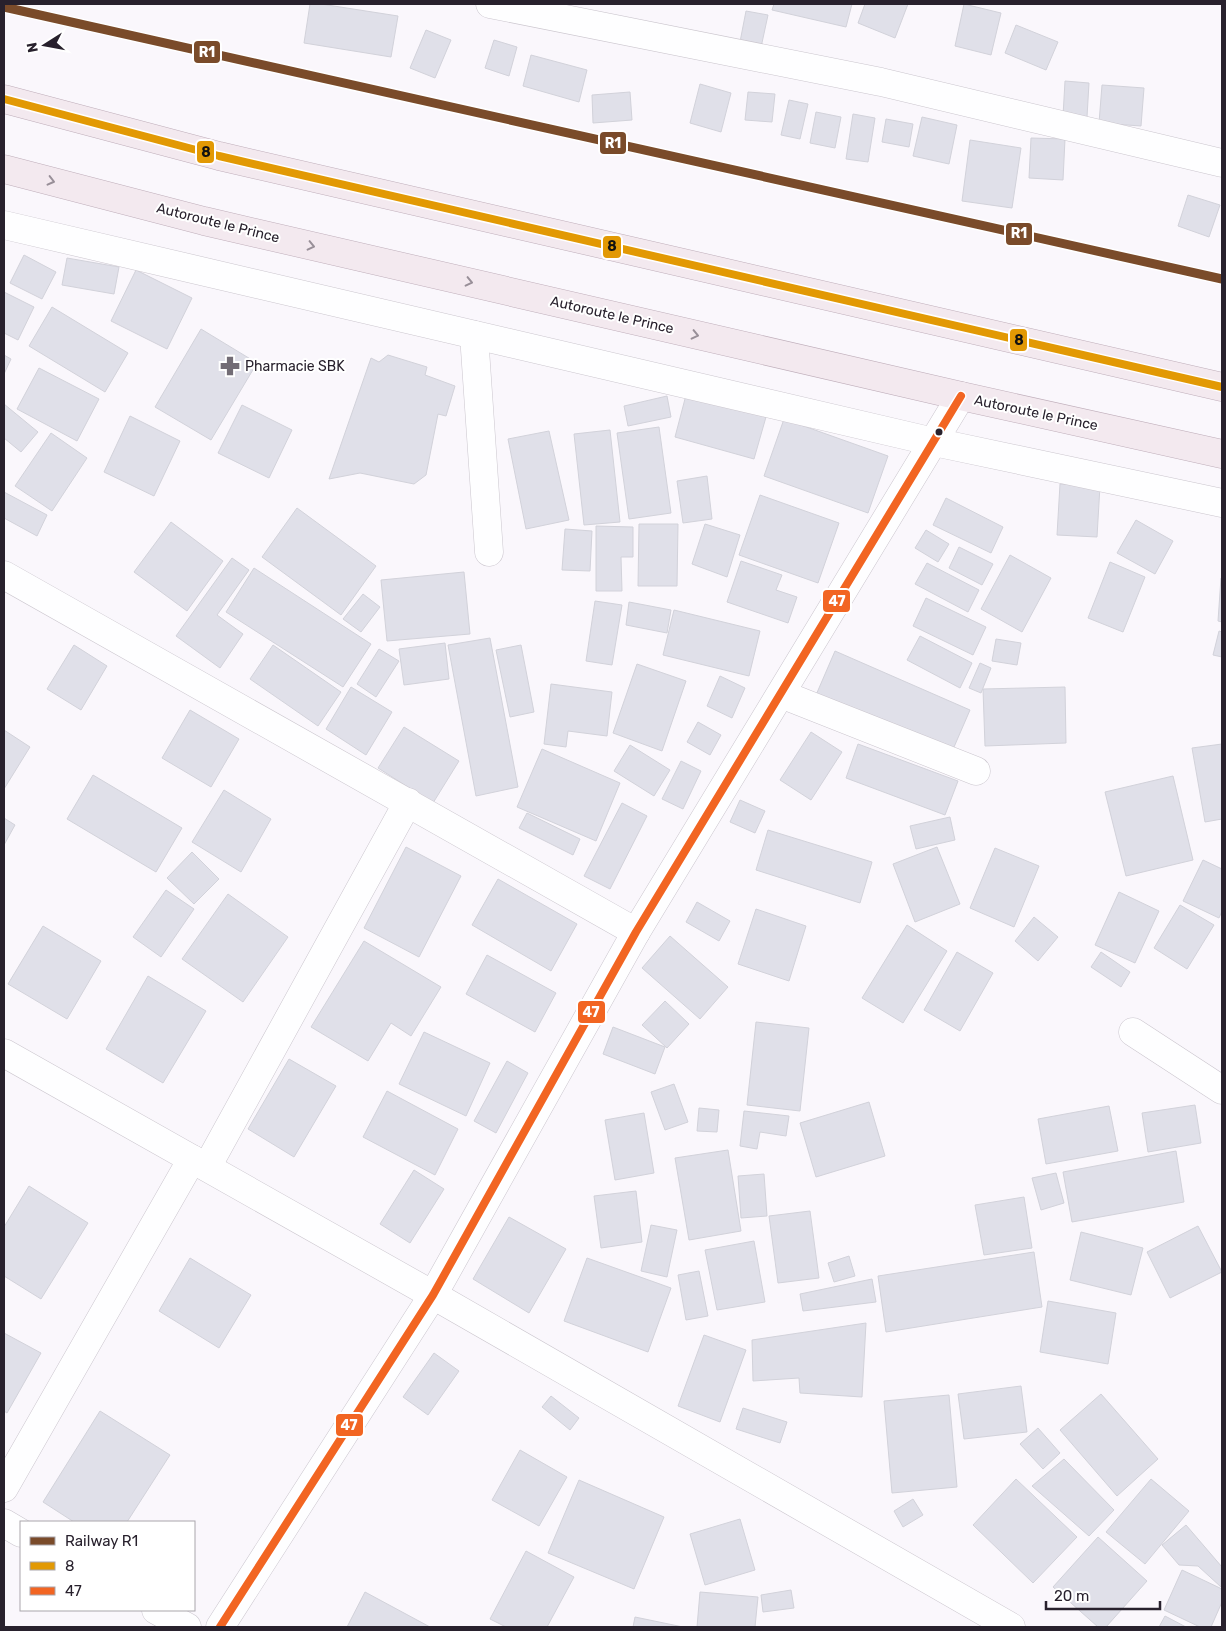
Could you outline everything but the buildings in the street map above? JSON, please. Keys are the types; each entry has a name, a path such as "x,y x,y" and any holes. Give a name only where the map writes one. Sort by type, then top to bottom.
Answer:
{"main road":[{"path":"4,99 219,156 1222,387"},
{"name":"Autoroute le Prince","path":"4,169 204,221 961,396 1222,454"}],"street":[{"path":"490,4 881,82 1222,162"},
{"path":"4,225 934,442 1222,503"},
{"path":"474,335 489,552"},
{"path":"220,1627 432,1295 636,932 961,396"},
{"path":"4,575 636,932"},
{"path":"781,694 976,771"},
{"path":"4,1488 200,1163 408,802"},
{"path":"1133,1032 1222,1090"},
{"path":"4,1053 432,1295 1010,1627"},
{"path":"4,1523 20,1532"},
{"path":"158,1611 187,1627"}],"railway":[{"path":"4,7 1222,279"}],"rail line":[{"name":"R1","path":"4,7 1222,279"}],"transit line":[{"name":"8","path":"4,99 219,156 1222,387"},
{"name":"47","path":"220,1627 433,1295 636,932 961,396"}],"place":[{"name":"Pharmacie SBK","path":"230,366"}]}
